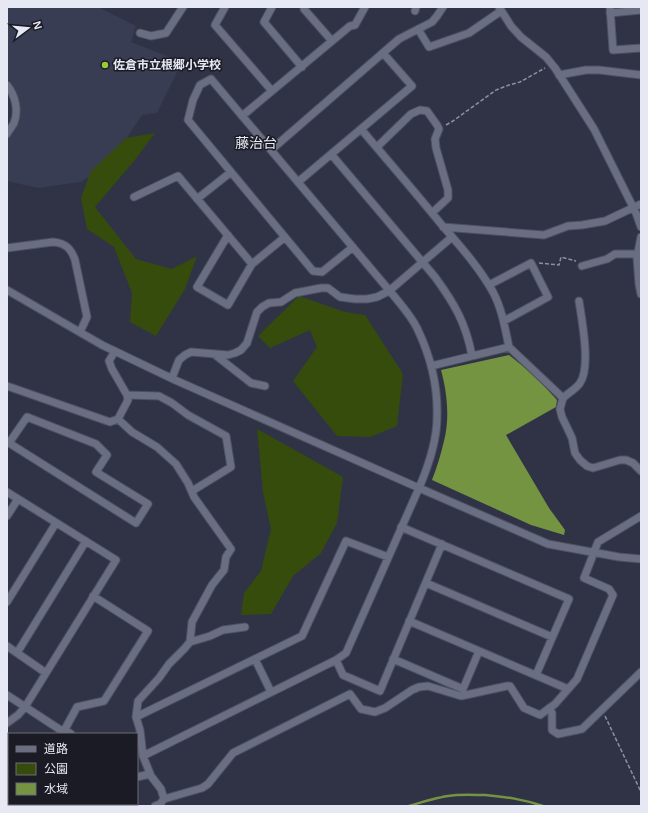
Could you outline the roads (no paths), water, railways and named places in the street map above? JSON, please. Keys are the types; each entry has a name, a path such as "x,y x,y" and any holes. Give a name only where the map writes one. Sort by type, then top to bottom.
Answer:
{"street":[{"path":"140,33 151,36 166,33 183,7"},
{"path":"225,7 215,25 272,91"},
{"path":"272,7 264,22 302,67"},
{"path":"305,7 304,9 332,42"},
{"path":"242,116 350,26 355,25 366,7"},
{"path":"271,150 399,39 432,22 443,7"},
{"path":"418,29 429,47 469,33 500,9 511,26 521,37 546,57 552,64 594,129 641,227"},
{"path":"641,10 610,10 613,50 641,48"},
{"path":"298,182 412,86 384,52"},
{"path":"559,75 599,70 641,75"},
{"path":"143,756 336,660 346,653 426,472 435,437 437,418 434,380 431,366 417,328 407,312 353,247 211,79 200,85 193,100 188,120 313,271 322,272 353,247"},
{"path":"7,85 15,100 16,110 14,123 7,134"},
{"path":"377,147 412,114 420,110 427,111 439,129 435,139 436,148 448,190 448,198 432,213"},
{"path":"361,129 484,277 493,293 504,320 509,347 563,398"},
{"path":"332,154 423,262 449,297 458,312 470,345 472,356"},
{"path":"197,199 231,172"},
{"path":"134,197 178,176 252,264"},
{"path":"443,227 544,235 568,226 605,221 641,204"},
{"path":"228,235 197,287 228,306 252,264 285,237"},
{"path":"172,378 179,360 191,352 228,355 241,350 247,343 257,312 269,303 281,302 295,293 321,288 328,288 340,296 355,299 377,297 389,290 452,237"},
{"path":"641,237 637,258 641,294"},
{"path":"7,248 53,242 60,243 72,251 87,317 80,332"},
{"path":"582,266 607,259 615,254 638,254"},
{"path":"489,285 531,263 548,296 504,320"},
{"path":"7,290 102,345 172,378 548,544 594,553 641,559"},
{"path":"579,301 585,343 584,372 579,384 563,398 560,409 562,417 572,438 575,453 587,466 593,468 620,460 626,460 633,463 641,471"},
{"path":"431,366 509,347"},
{"path":"7,386 110,422 118,420 128,400 127,395 109,361 115,351"},
{"path":"214,354 251,383 265,386"},
{"path":"127,395 160,396 188,415 226,436 231,466 192,491"},
{"path":"27,417 96,444 107,455 96,472 148,504 136,523 8,443 27,417"},
{"path":"118,420 132,432 157,447 176,464 188,483 194,497 231,549 226,557 224,570 212,585 192,622 190,642"},
{"path":"7,492 116,560 25,707 18,715 7,723"},
{"path":"7,516 18,499"},
{"path":"155,806 160,804 164,799 202,788 208,784 233,754 350,694 361,709 375,712 385,708 419,687 428,686 461,696 510,686 524,708 540,715 555,704 577,679 613,594 609,589 584,578 598,542 641,516"},
{"path":"7,602 56,523"},
{"path":"401,527 569,599 536,676"},
{"path":"16,653 86,541"},
{"path":"136,717 302,636 346,541 388,557"},
{"path":"336,660 343,675 380,691 442,544"},
{"path":"426,583 552,637"},
{"path":"7,695 58,729 68,732 78,707 104,701 148,631 93,596"},
{"path":"409,621 568,689"},
{"path":"164,799 161,789 151,776 143,756 140,730 136,717 138,701 159,678 169,664 190,642 223,630 246,627"},
{"path":"7,646 46,673"},
{"path":"393,659 463,689 479,651"},
{"path":"255,659 271,692"},
{"path":"549,708 552,713 552,730 558,734 582,729 641,672"},
{"path":"138,778 150,774"}],"water":[{"path":"509,355 534,375 557,400 556,407 506,435 549,508 565,530 564,535 531,525 432,480 442,451 447,423 445,387 441,370"}],"waterway":[{"path":"409,806 428,800 453,795 485,795 543,806"}],"place":[{"name":"佐倉市立根郷小学校","path":"105,65"}],"district":[{"name":"藤治台","path":"256,143"}]}
